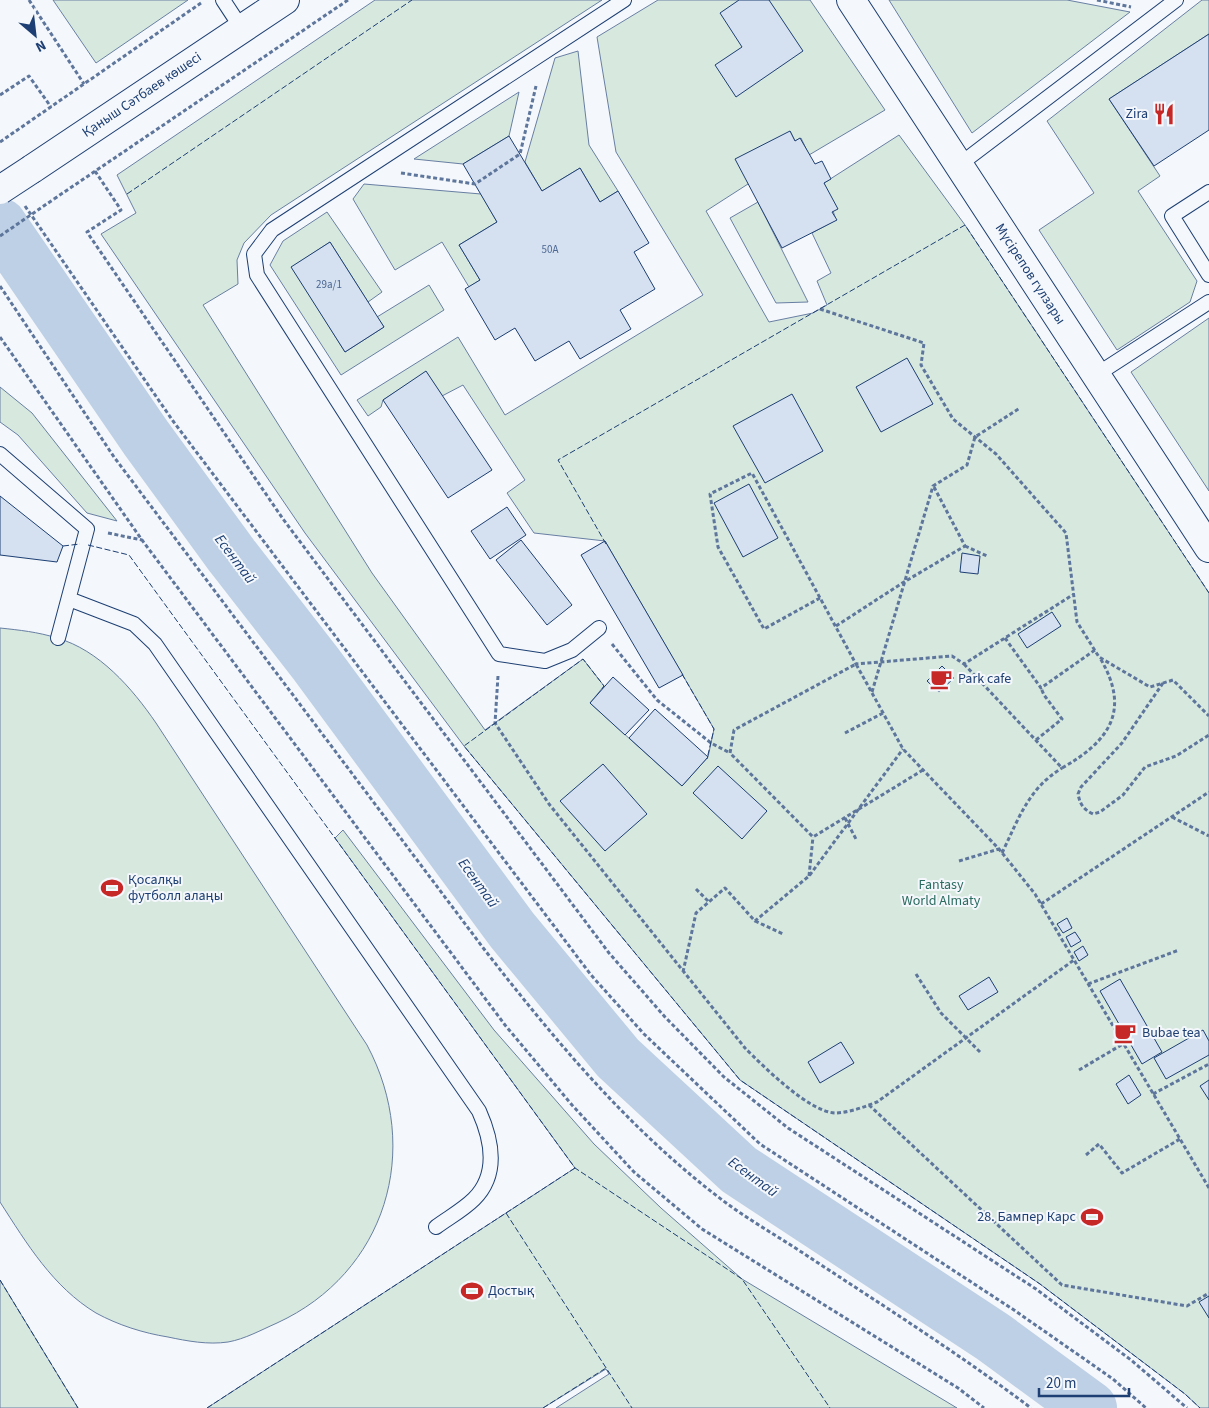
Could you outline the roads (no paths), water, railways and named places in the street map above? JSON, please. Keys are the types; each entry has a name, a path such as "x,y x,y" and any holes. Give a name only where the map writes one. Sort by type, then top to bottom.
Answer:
{"street":[{"name":"Қаныш Сәтбаев көшесі","path":"10,195 32,168 285,0"},
{"name":"Мүсірепов гүлзары","path":"851,0 1209,548"}],"lane":[{"path":"223,0 242,29"},
{"path":"599,628 572,650 545,661 499,654 257,275 254,254 272,230 624,0"},
{"path":"959,166 1176,0"},
{"path":"1209,192 1172,216 1209,276"},
{"path":"1096,375 1209,302"},
{"path":"0,454 87,529 58,638"},
{"path":"69,600 134,624 155,644 479,1111 489,1133 491,1151 488,1175 474,1199 436,1227"}],"waterway":[{"name":"Есентай","path":"0,225 146,438 232,556 316,664 512,930 618,1058 739,1170 993,1337 1090,1408"}],"place":[{"name":"Zira","path":"1164,114"},
{"name":"Park cafe","path":"941,679"},
{"name":"Қосалқы футболл алаңы","path":"112,888"},
{"name":"Bubae tea","path":"1125,1033"},
{"name":"28. Бампер Карс","path":"1092,1217"},
{"name":"Достық","path":"472,1291"}],"park label":[{"name":"Fantasy World Almaty","path":"941,894"}]}
